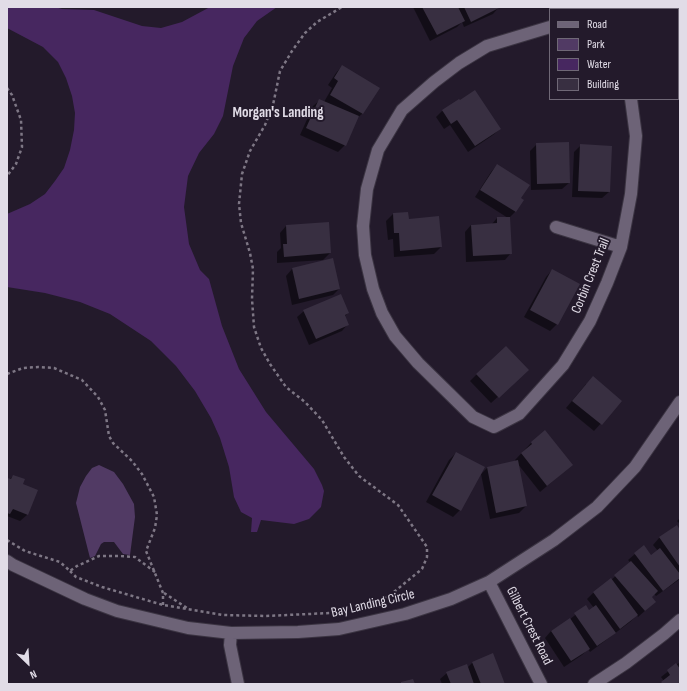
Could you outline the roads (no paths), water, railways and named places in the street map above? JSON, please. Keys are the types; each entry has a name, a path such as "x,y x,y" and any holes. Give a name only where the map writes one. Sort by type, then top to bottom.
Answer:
{"street":[{"name":"Corbin Crest Trail","path":"549,27 487,46 460,62 402,110 378,150 367,189 363,226 365,255 373,289 382,313 395,336 418,363 473,417 494,427 518,414 563,365 590,321 607,282 621,247 631,194 636,136 630,100"},
{"path":"556,227 621,247"},
{"name":"Bay Landing Circle","path":"7,561 85,599 117,611 188,628 231,633 298,632 340,629 405,614 451,599 489,582 554,540 597,507 635,467 680,402"},
{"name":"Gilbert Crest Road","path":"489,582 541,684"},
{"path":"594,684 626,663 680,620"},
{"path":"231,633 230,645 238,684"}],"water":[{"path":"7,7 55,7 62,9 94,10 142,26 161,28 182,22 210,7 277,7 257,21 244,38 233,66 223,116 214,134 199,153 188,176 184,207 189,244 200,270 209,279 222,326 239,369 266,412 314,469 322,485 324,491 321,507 309,519 294,524 261,520 257,532 251,532 252,518 241,512 234,497 229,467 220,438 211,418 195,391 176,366 151,341 110,314 80,302 45,293 7,287 7,214 30,204 45,194 64,168 70,150 74,130 75,113 72,96 66,78 58,62 43,47 7,28"}],"district":[{"name":"Morgan's Landing","path":"278,113"}]}
